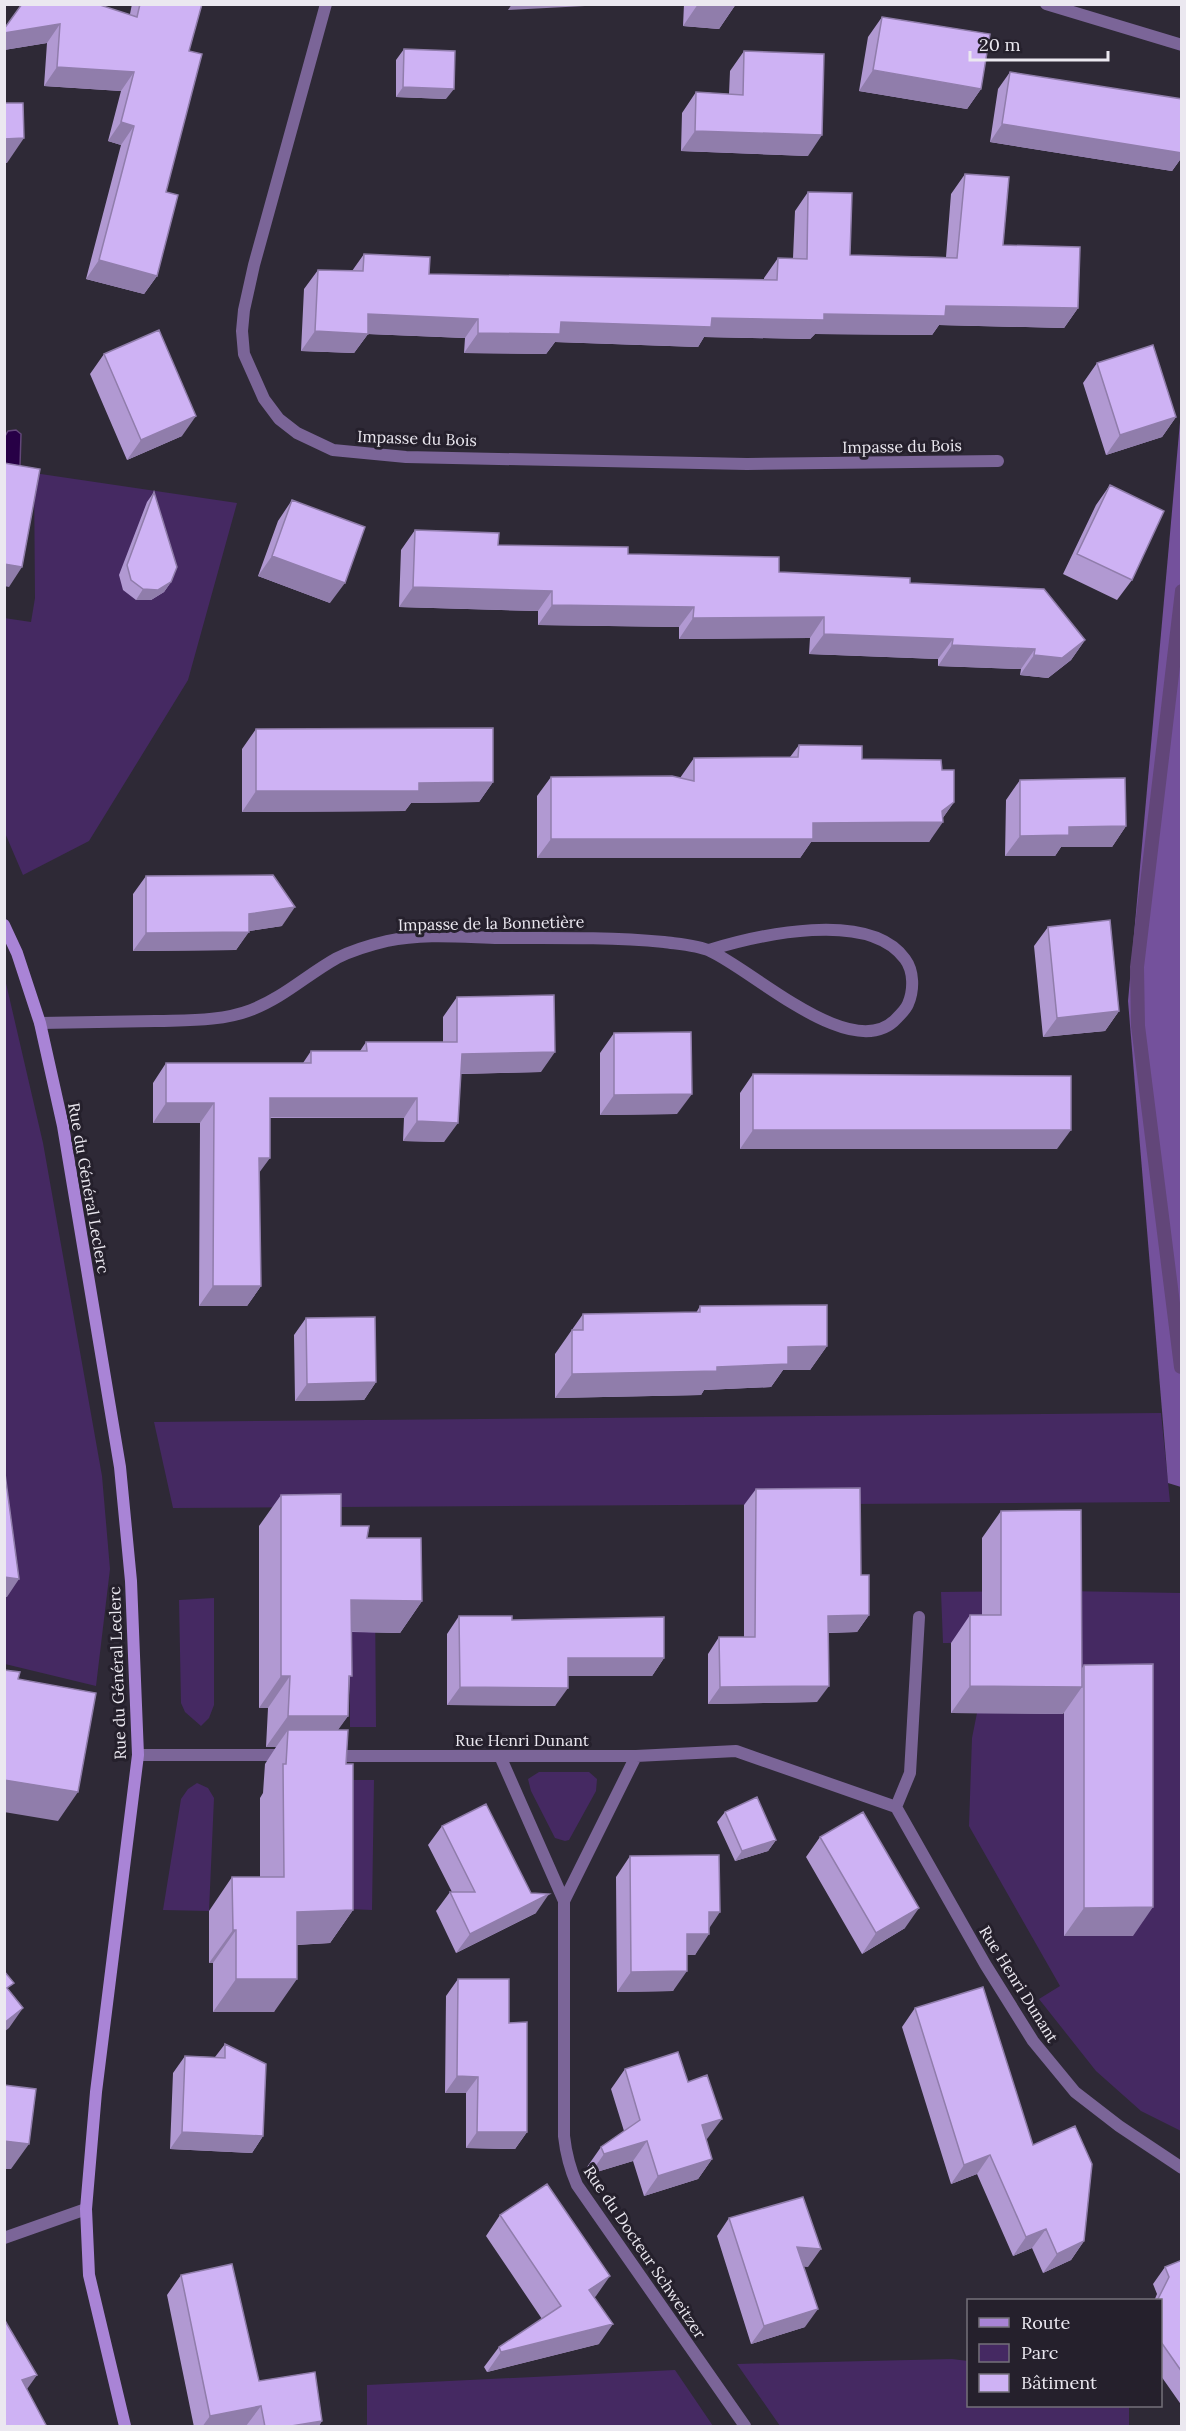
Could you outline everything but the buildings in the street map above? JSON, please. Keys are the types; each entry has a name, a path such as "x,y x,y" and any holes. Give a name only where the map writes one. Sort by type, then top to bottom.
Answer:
{"street":[{"name":"Impasse du Bois","path":"326,4 254,265 242,331 244,354 264,399 279,419 297,434 333,450 406,456 747,464 998,461"},
{"path":"1047,4 1182,45"},
{"name":"Rue du Général Leclerc","path":"4,925 17,953 40,1023 63,1126 120,1467 133,1624 138,1755 96,2092 86,2209 89,2275 125,2427"},
{"name":"Impasse de la Bonnetière","path":"40,1023 208,1020 237,1015 269,1002 345,954 389,941 416,937 627,939 709,950 817,1017 847,1029 869,1033 891,1024 908,1006 913,983 907,961 892,945 871,935 832,930 793,932 739,941 709,950"},
{"path":"896,1807 910,1773 920,1617"},
{"name":"Rue Henri Dunant","path":"138,1755 636,1756 736,1751 896,1807 985,1964 1033,2041 1075,2092 1119,2126 1182,2168"},
{"name":"Rue du Docteur Schweitzer","path":"500,1756 564,1901 564,2136 570,2169 577,2185 745,2427"},
{"name":"Rue du Docteur Schweitzer","path":"564,1901 636,1756"},
{"path":"4,2238 86,2209"}],"green space":[{"path":"34,473 237,503 188,680 89,841 23,875 5,833 4,618 31,622 35,598"},
{"path":"5,979 43,1143 102,1476 110,1569 96,1686 5,1664"},
{"path":"1161,1413 1170,1502 173,1508 154,1422"},
{"path":"941,1592 1181,1593 1181,2131 1141,2111 1096,2071 1039,1999 1060,1986 969,1826 972,1738 977,1713 1064,1714 1064,1936 1133,1936 1063,1693 1063,1642 943,1643"},
{"path":"375,1593 376,1727 350,1727 349,1594"},
{"path":"214,1598 214,1705 209,1718 201,1726 185,1712 181,1703 179,1600"},
{"path":"539,1772 589,1772 597,1779 596,1791 569,1840 555,1838 531,1791 528,1779"},
{"path":"352,1780 374,1780 372,1910 349,1909"},
{"path":"197,1783 208,1788 214,1798 209,1911 163,1910 181,1799 188,1789"},
{"path":"952,2359 967,2361 967,2407 1129,2407 1129,2426 780,2426 737,2364"},
{"path":"675,2370 713,2426 367,2426 367,2385"}],"shaded area":[{"path":"1181,411 1182,1487 1168,1483 1128,1001"},
{"path":"16,430 21,434 20,466 5,465 4,438 8,431"}],"waterway":[{"path":"1181,1367 1138,1026 1137,967 1182,591"}]}
